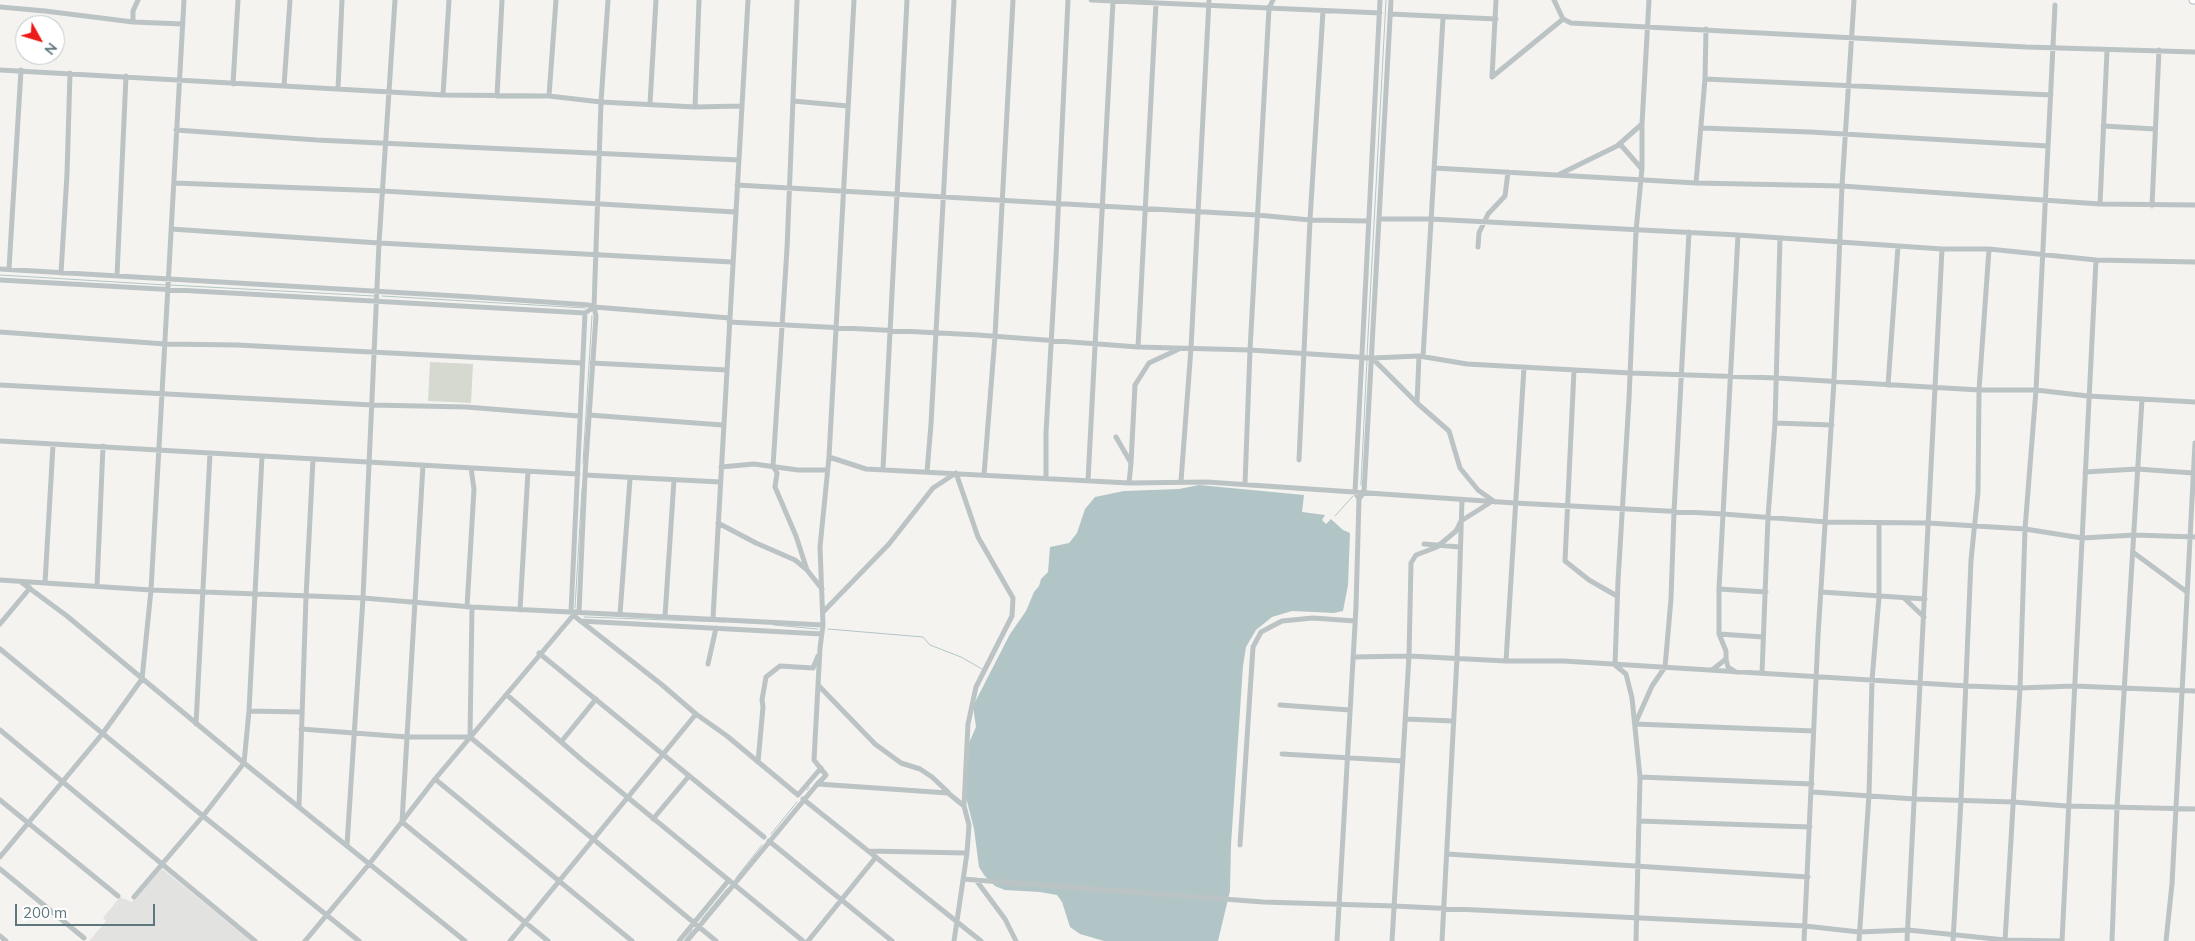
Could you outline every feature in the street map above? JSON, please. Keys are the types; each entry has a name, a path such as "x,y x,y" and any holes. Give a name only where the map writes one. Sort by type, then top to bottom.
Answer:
{"street":[{"path":"132,22 133,11 138,0"},
{"path":"0,857 103,733 142,679 151,590 184,0"},
{"path":"233,84 238,0"},
{"path":"284,86 290,0"},
{"path":"338,89 342,0"},
{"path":"347,845 356,733 379,243 395,0"},
{"path":"443,95 449,0"},
{"path":"497,96 502,0"},
{"path":"549,96 556,0"},
{"path":"305,941 370,863 435,779 574,613 596,316 594,307 594,254 608,0"},
{"path":"650,104 656,0"},
{"path":"695,107 699,0"},
{"path":"713,618 722,425 727,370 748,0"},
{"path":"797,0 782,326 773,466 777,473 775,487 796,536 807,570"},
{"path":"826,775 814,760 823,624 820,546 829,457 854,0"},
{"path":"883,469 907,0"},
{"path":"927,472 954,0"},
{"path":"984,475 995,336 1013,0"},
{"path":"1046,478 1046,433 1068,0"},
{"path":"1091,0 1156,3 1270,3 1323,11 1380,13"},
{"path":"1337,941 1360,499 1364,492 1369,221 1380,0"},
{"path":"1360,499 1355,492 1379,219 1391,0"},
{"path":"1496,0 1492,77 1563,19"},
{"path":"1554,0 1563,19 1571,22 2107,51 2158,50 2195,52"},
{"path":"1615,665 1636,231 1642,168 1642,124 1649,0"},
{"path":"1804,941 1816,677 1832,425 1842,186 1854,0"},
{"path":"1088,481 1113,1"},
{"path":"1138,348 1156,3"},
{"path":"1181,481 1191,348 1209,3"},
{"path":"1245,484 1257,215 1270,3"},
{"path":"2005,941 2020,688 2025,529 2036,390 2041,255 2055,4"},
{"path":"0,7 45,10 132,22 183,24"},
{"path":"1298,460 1323,11"},
{"path":"1390,14 1496,19"},
{"path":"1417,403 1431,219 1443,18"},
{"path":"1696,183 1702,128 1706,29"},
{"path":"2152,206 2158,50"},
{"path":"2100,204 2107,51"},
{"path":"0,70 443,95 549,96 601,102 695,107 741,106"},
{"path":"8,270 21,70"},
{"path":"61,273 68,174 70,73"},
{"path":"117,276 126,76"},
{"path":"1705,79 2051,95"},
{"path":"793,101 848,106"},
{"path":"1558,175 1620,144 1642,124"},
{"path":"2103,126 2155,129"},
{"path":"1702,128 2048,146"},
{"path":"176,130 386,144 739,160"},
{"path":"1620,144 1642,168"},
{"path":"1434,168 1696,183 1842,186 2100,204 2195,206"},
{"path":"1478,247 1480,233 1488,214 1505,196 1508,172"},
{"path":"174,183 383,191 735,212"},
{"path":"737,184 1059,203 1145,210 1257,215 1310,220 1369,221"},
{"path":"1379,219 1431,219 1636,231 1689,232 1942,249 1989,249 2096,260 2195,262"},
{"path":"171,229 379,243 732,262"},
{"path":"1635,724 1652,686 1665,667 1671,599 1689,232"},
{"path":"1736,672 1728,667 1726,651 1719,634 1719,589 1732,376 1738,235"},
{"path":"1762,673 1768,517 1777,378 1780,238"},
{"path":"1888,385 1898,246"},
{"path":"1907,941 1942,249"},
{"path":"1953,938 1974,527 1978,492 1979,390 1989,249"},
{"path":"964,879 1263,902 1444,908 1637,920 1806,926 1859,932 1908,930 1953,938 2005,941 2062,941 2067,806 2096,260"},
{"path":"0,269 117,276 168,284 378,296 585,313 594,307"},
{"path":"0,280 168,284 588,305 782,326 995,336 1138,348 1250,350 1367,357 1421,357 1467,364 1630,373 1777,378 1979,390 2036,390 2088,396 2195,402"},
{"path":"585,313 579,416 574,613 579,621 661,684 696,714 727,736 798,795 821,768"},
{"path":"0,332 165,344 237,345 582,363"},
{"path":"1129,483 1135,385 1149,363 1180,348"},
{"path":"1367,357 1449,431 1460,468 1478,490 1493,502"},
{"path":"592,363 727,370"},
{"path":"1506,661 1524,366"},
{"path":"1574,370 1565,561 1589,580 1617,596"},
{"path":"0,384 372,405 466,407 579,416"},
{"path":"2112,941 2117,807 2126,688 2142,399"},
{"path":"589,415 722,425"},
{"path":"1775,423 1832,425"},
{"path":"1116,437 1131,463"},
{"path":"0,441 578,474"},
{"path":"45,583 53,444"},
{"path":"2166,941 2172,884 2187,592 2193,537 2195,444"},
{"path":"97,586 103,446"},
{"path":"196,724 210,453"},
{"path":"134,897 160,864 203,816 244,763 256,594 262,456"},
{"path":"829,457 863,468 927,472 1129,483 1181,481 1245,484 1462,500 1723,514 1826,522 1928,524 2025,529 2082,538 2135,535 2193,537"},
{"path":"299,806 313,459"},
{"path":"721,467 754,464 798,470 827,470"},
{"path":"402,822 414,602 424,465"},
{"path":"470,737 470,607 474,489 471,468"},
{"path":"2085,472 2137,469 2194,472"},
{"path":"520,610 528,471"},
{"path":"823,612 889,544 934,488 956,473"},
{"path":"954,941 964,879 969,825 964,806 968,724 976,687 1012,616 1012,598 978,537 956,473"},
{"path":"584,475 630,479 720,482"},
{"path":"620,614 630,479"},
{"path":"666,616 674,480"},
{"path":"1442,941 1457,658 1462,500"},
{"path":"1392,941 1409,656 1411,562 1416,555 1439,545 1456,531 1461,521 1493,502"},
{"path":"718,523 756,543 795,560 807,570 822,590"},
{"path":"1859,941 1868,796 1872,680 1879,596 1878,523"},
{"path":"1424,544 1460,547"},
{"path":"2134,553 2187,592"},
{"path":"0,580 151,590 363,598 574,613 823,624"},
{"path":"21,582 67,616 196,724 465,941"},
{"path":"0,624 30,588"},
{"path":"1719,589 1766,592"},
{"path":"1821,592 1925,599"},
{"path":"1904,598 1924,616"},
{"path":"1240,845 1253,647 1261,632 1282,621 1313,618 1355,621"},
{"path":"579,621 822,634"},
{"path":"708,664 716,628"},
{"path":"1719,634 1763,637"},
{"path":"0,649 359,941"},
{"path":"758,762 762,700 766,677 780,666 813,668 820,651"},
{"path":"539,653 764,837"},
{"path":"1353,658 1409,656 1506,661 1564,661 1967,686 2020,688 2074,686 2195,691"},
{"path":"1711,671 1726,659"},
{"path":"1615,665 1626,674 1632,698 1640,777 1636,941"},
{"path":"819,686 875,744 901,763 920,769 932,777 964,806"},
{"path":"507,695 653,819 803,941"},
{"path":"561,742 596,699"},
{"path":"1280,705 1350,710"},
{"path":"249,711 302,712"},
{"path":"510,941 626,796 696,714"},
{"path":"1405,719 1454,721"},
{"path":"1635,724 1814,731"},
{"path":"302,729 407,737 470,737 716,941"},
{"path":"0,730 255,941"},
{"path":"1282,754 1403,761"},
{"path":"826,775 818,784 948,792"},
{"path":"687,941 803,799 826,775"},
{"path":"653,819 689,776"},
{"path":"1640,777 1812,784"},
{"path":"435,779 632,941"},
{"path":"1812,792 2067,806 2195,809"},
{"path":"803,799 981,941"},
{"path":"0,800 118,896"},
{"path":"1639,821 1810,827"},
{"path":"402,822 548,941"},
{"path":"769,841 892,941"},
{"path":"868,851 967,853"},
{"path":"1447,854 1808,877"},
{"path":"808,941 876,857"},
{"path":"0,869 84,938"},
{"path":"679,941 729,880"},
{"path":"976,880 1002,913 1016,941"},
{"path":"0,936 6,941"}],"shaded area":[{"path":"430,362 473,364 471,403 428,401"},
{"path":"1199,485 1304,495 1302,512 1325,515 1322,520 1326,524 1331,519 1343,530 1350,533 1348,585 1343,611 1334,613 1292,611 1272,617 1256,630 1246,647 1243,666 1231,845 1230,891 1218,941 1104,941 1080,934 1070,927 1062,902 1057,895 1005,890 995,886 979,867 974,829 966,797 969,743 976,727 973,706 1010,634 1026,611 1041,579 1048,572 1050,547 1069,543 1077,533 1085,509 1095,497 1124,491 1179,489"},
{"path":"160,867 251,941 89,941 106,921 103,918 120,897 132,902"}],"waterway":[{"path":"1367,355 1386,0"},
{"path":"0,275 166,285"},
{"path":"170,285 374,296"},
{"path":"382,296 585,308"},
{"path":"583,463 592,316"},
{"path":"1361,485 1367,359"},
{"path":"575,608 582,489"},
{"path":"1335,516 1353,496"},
{"path":"584,617 725,622"},
{"path":"774,625 818,629"},
{"path":"828,629 923,637 930,645 961,657 982,669"},
{"path":"771,834 797,802"},
{"path":"736,878 762,845"},
{"path":"702,919 727,889"},
{"path":"684,941 692,930"}]}
